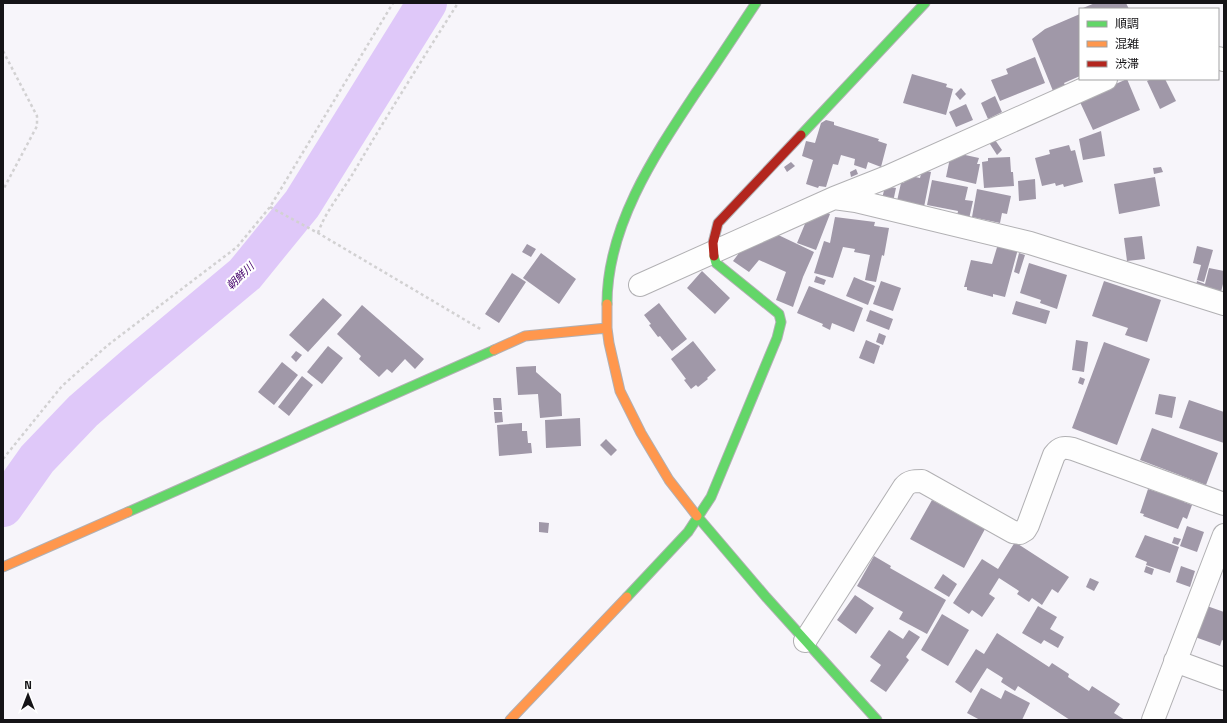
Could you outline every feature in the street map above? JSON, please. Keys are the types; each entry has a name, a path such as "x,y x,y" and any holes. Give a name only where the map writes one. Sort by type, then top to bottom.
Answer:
{"street":[{"path":"756,3 660,147 631,204 615,245 607,288 607,328 609,343 620,391 641,433 669,480 698,518 805,641 877,720"},
{"path":"510,720 688,532 698,518 711,497 778,338 781,322 779,314 716,263 713,252 716,228 724,216 925,3"},
{"path":"640,286 834,198 887,177 1104,80"},
{"path":"834,198 856,201 1030,243 1224,304"},
{"path":"3,568 525,336 607,328"},
{"path":"805,641 904,487 913,481 922,482 1013,532 1020,533 1025,530 1028,525 1054,454 1058,449 1064,447 1224,504"},
{"path":"1153,720 1224,535"},
{"path":"1175,661 1224,679"}],"path":[{"path":"3,459 62,386 108,345 237,247 270,206 393,3"},
{"path":"318,233 322,222 392,107 458,3"},
{"path":"3,51 37,116 37,126 3,190"},
{"path":"270,206 506,345"}],"building":[{"path":"1095,3 1126,3 1128,8 1083,8"},
{"path":"1079,14 1079,76 1064,83 1065,85 1053,91 1032,39 1045,29"},
{"path":"1035,57 1045,83 1000,101 991,80 1008,74 1006,69"},
{"path":"912,74 947,84 946,87 953,89 946,115 903,103"},
{"path":"1127,80 1140,110 1093,130 1079,100"},
{"path":"1166,80 1176,101 1160,109 1147,81"},
{"path":"961,88 966,94 960,100 955,94"},
{"path":"995,96 1002,112 988,119 981,103"},
{"path":"966,104 973,120 956,127 949,112"},
{"path":"826,120 834,122 834,125 879,139 878,141 887,144 881,167 868,162 866,169 854,165 855,159 841,155 838,165 833,164 826,187 819,186 818,188 806,184 813,160 802,156 806,141 815,143 821,123"},
{"path":"1101,131 1105,156 1083,160 1079,139"},
{"path":"993,137 1002,150 997,155 988,141"},
{"path":"1069,145 1071,151 1075,150 1083,182 1064,187 1063,184 1056,186 1055,183 1042,186 1035,158 1050,154 1049,150"},
{"path":"956,153 979,158 977,164 980,164 976,184 946,177 950,158 955,159"},
{"path":"1010,157 1014,186 984,188 982,162 988,161 988,158"},
{"path":"791,162 795,166 787,172 784,167"},
{"path":"1161,167 1163,172 1154,174 1153,168"},
{"path":"856,169 858,174 851,177 850,172"},
{"path":"922,170 931,172 924,207 897,201 901,183 904,183 906,175 920,178"},
{"path":"1155,177 1160,206 1119,214 1114,184"},
{"path":"1035,179 1036,199 1019,201 1018,181"},
{"path":"932,180 968,187 965,200 973,201 969,219 957,216 958,211 927,205"},
{"path":"885,186 896,188 893,202 882,199"},
{"path":"977,189 1011,196 1007,214 1002,213 1000,223 972,217"},
{"path":"824,211 830,214 816,250 797,243 807,219"},
{"path":"835,217 875,222 874,226 889,228 884,256 882,255 876,282 865,280 870,255 854,252 855,249 843,247 833,278 814,273 824,241 830,243"},
{"path":"772,232 814,252 803,277 793,307 776,300 786,272 759,260 749,272 733,261 745,245"},
{"path":"1142,236 1145,259 1127,261 1124,238"},
{"path":"527,244 536,249 531,257 522,252"},
{"path":"998,244 1018,249 1005,297 993,294 993,297 967,290 967,287 964,287 971,260 992,264"},
{"path":"1197,246 1213,250 1204,282 1197,280 1201,265 1193,263"},
{"path":"541,253 576,279 559,304 523,278"},
{"path":"1019,253 1025,255 1019,274 1014,272"},
{"path":"1029,263 1067,275 1057,309 1040,303 1041,300 1020,293"},
{"path":"1209,268 1224,271 1224,280 1220,296 1195,290 1197,281 1205,284"},
{"path":"702,271 730,298 715,314 687,288"},
{"path":"512,273 526,282 499,323 485,314"},
{"path":"816,276 826,280 824,285 814,282"},
{"path":"854,277 875,286 868,305 846,296"},
{"path":"881,281 901,288 893,311 873,304"},
{"path":"1104,281 1161,300 1147,342 1125,335 1128,328 1092,316"},
{"path":"809,286 863,308 854,332 832,323 830,330 822,326 823,324 797,313"},
{"path":"323,298 342,315 308,352 289,335"},
{"path":"1016,301 1050,311 1046,324 1012,314"},
{"path":"659,303 687,339 672,351 660,336 658,337 644,315"},
{"path":"362,305 424,359 415,369 405,359 392,373 387,369 379,377 359,359 361,356 337,334"},
{"path":"870,310 893,319 889,330 866,321"},
{"path":"879,333 886,336 883,345 876,342"},
{"path":"866,340 880,346 874,364 859,358"},
{"path":"1076,340 1088,342 1084,372 1072,370"},
{"path":"693,341 716,370 698,387 696,385 691,389 684,380 686,379 671,359"},
{"path":"1104,342 1150,359 1117,445 1072,428"},
{"path":"328,346 343,358 322,384 307,372"},
{"path":"296,351 302,355 296,362 291,357"},
{"path":"282,362 298,375 274,405 258,392"},
{"path":"536,366 536,372 561,394 562,416 540,418 538,394 518,395 516,367"},
{"path":"302,376 313,385 289,416 278,407"},
{"path":"1080,377 1085,379 1083,385 1078,383"},
{"path":"1159,394 1176,397 1172,418 1155,414"},
{"path":"493,398 501,398 502,410 494,410"},
{"path":"1189,400 1224,412 1224,443 1179,428"},
{"path":"494,412 502,412 503,422 495,423"},
{"path":"580,418 581,446 546,448 545,420"},
{"path":"522,423 522,431 527,431 528,443 531,443 532,453 499,456 497,425"},
{"path":"1152,428 1218,453 1206,485 1140,460"},
{"path":"606,439 617,450 611,456 600,445"},
{"path":"1148,489 1185,501 1184,502 1192,505 1187,519 1183,517 1178,529 1143,516 1144,514 1140,513"},
{"path":"932,500 985,529 964,568 910,539"},
{"path":"539,522 549,523 548,533 539,532"},
{"path":"1187,526 1204,532 1197,552 1180,546"},
{"path":"1145,535 1179,547 1170,573 1146,565 1147,562 1135,557"},
{"path":"1174,537 1181,539 1178,545 1172,543"},
{"path":"1015,542 1069,577 1058,593 1052,589 1042,605 1032,598 1029,602 1017,594 1019,591 999,578 989,594 995,598 982,617 972,610 969,614 953,603 982,559 998,569"},
{"path":"874,556 891,566 890,568 946,600 927,634 899,619 903,612 857,586"},
{"path":"1146,566 1154,569 1152,575 1144,572"},
{"path":"1181,566 1195,571 1190,587 1176,582"},
{"path":"943,574 957,584 949,597 934,588"},
{"path":"1090,578 1099,582 1094,591 1086,587"},
{"path":"855,595 874,608 856,634 837,620"},
{"path":"1038,606 1057,617 1050,629 1064,637 1058,648 1044,640 1041,644 1022,633"},
{"path":"1207,606 1224,612 1224,641 1222,640 1220,646 1195,637"},
{"path":"942,614 969,630 948,666 921,650"},
{"path":"889,630 903,639 909,630 920,637 906,657 909,660 886,692 870,681 881,665 870,657"},
{"path":"997,633 1049,667 1052,663 1069,674 1068,677 1089,691 1092,686 1120,704 1114,713 1125,720 1070,720 1018,686 1015,691 1001,682 1003,678 987,668 971,693 955,682 976,649 984,654"},
{"path":"981,688 1001,699 1005,690 1030,703 1022,720 980,720 967,713"}],"waterway":[{"name":"朝鮮川","path":"3,507 37,459 83,411 245,274 302,204 427,3"}],"traffic: fast":[{"path":"607,304 609,275 615,247 624,220 636,193 664,142 756,3"},
{"path":"801,135 925,3"},
{"path":"627,597 688,532 711,497 777,338 781,322 779,314 716,263 714,256"},
{"path":"128,512 494,350"},
{"path":"697,516 766,597 877,720"}],"traffic: slow":[{"path":"607,304 607,328 609,343 620,391 641,433 669,480 697,516"},
{"path":"494,350 525,336 607,328"},
{"path":"3,567 128,512"},
{"path":"510,720 627,597"}],"traffic: jam":[{"path":"714,256 713,243 718,223 801,135"}]}
